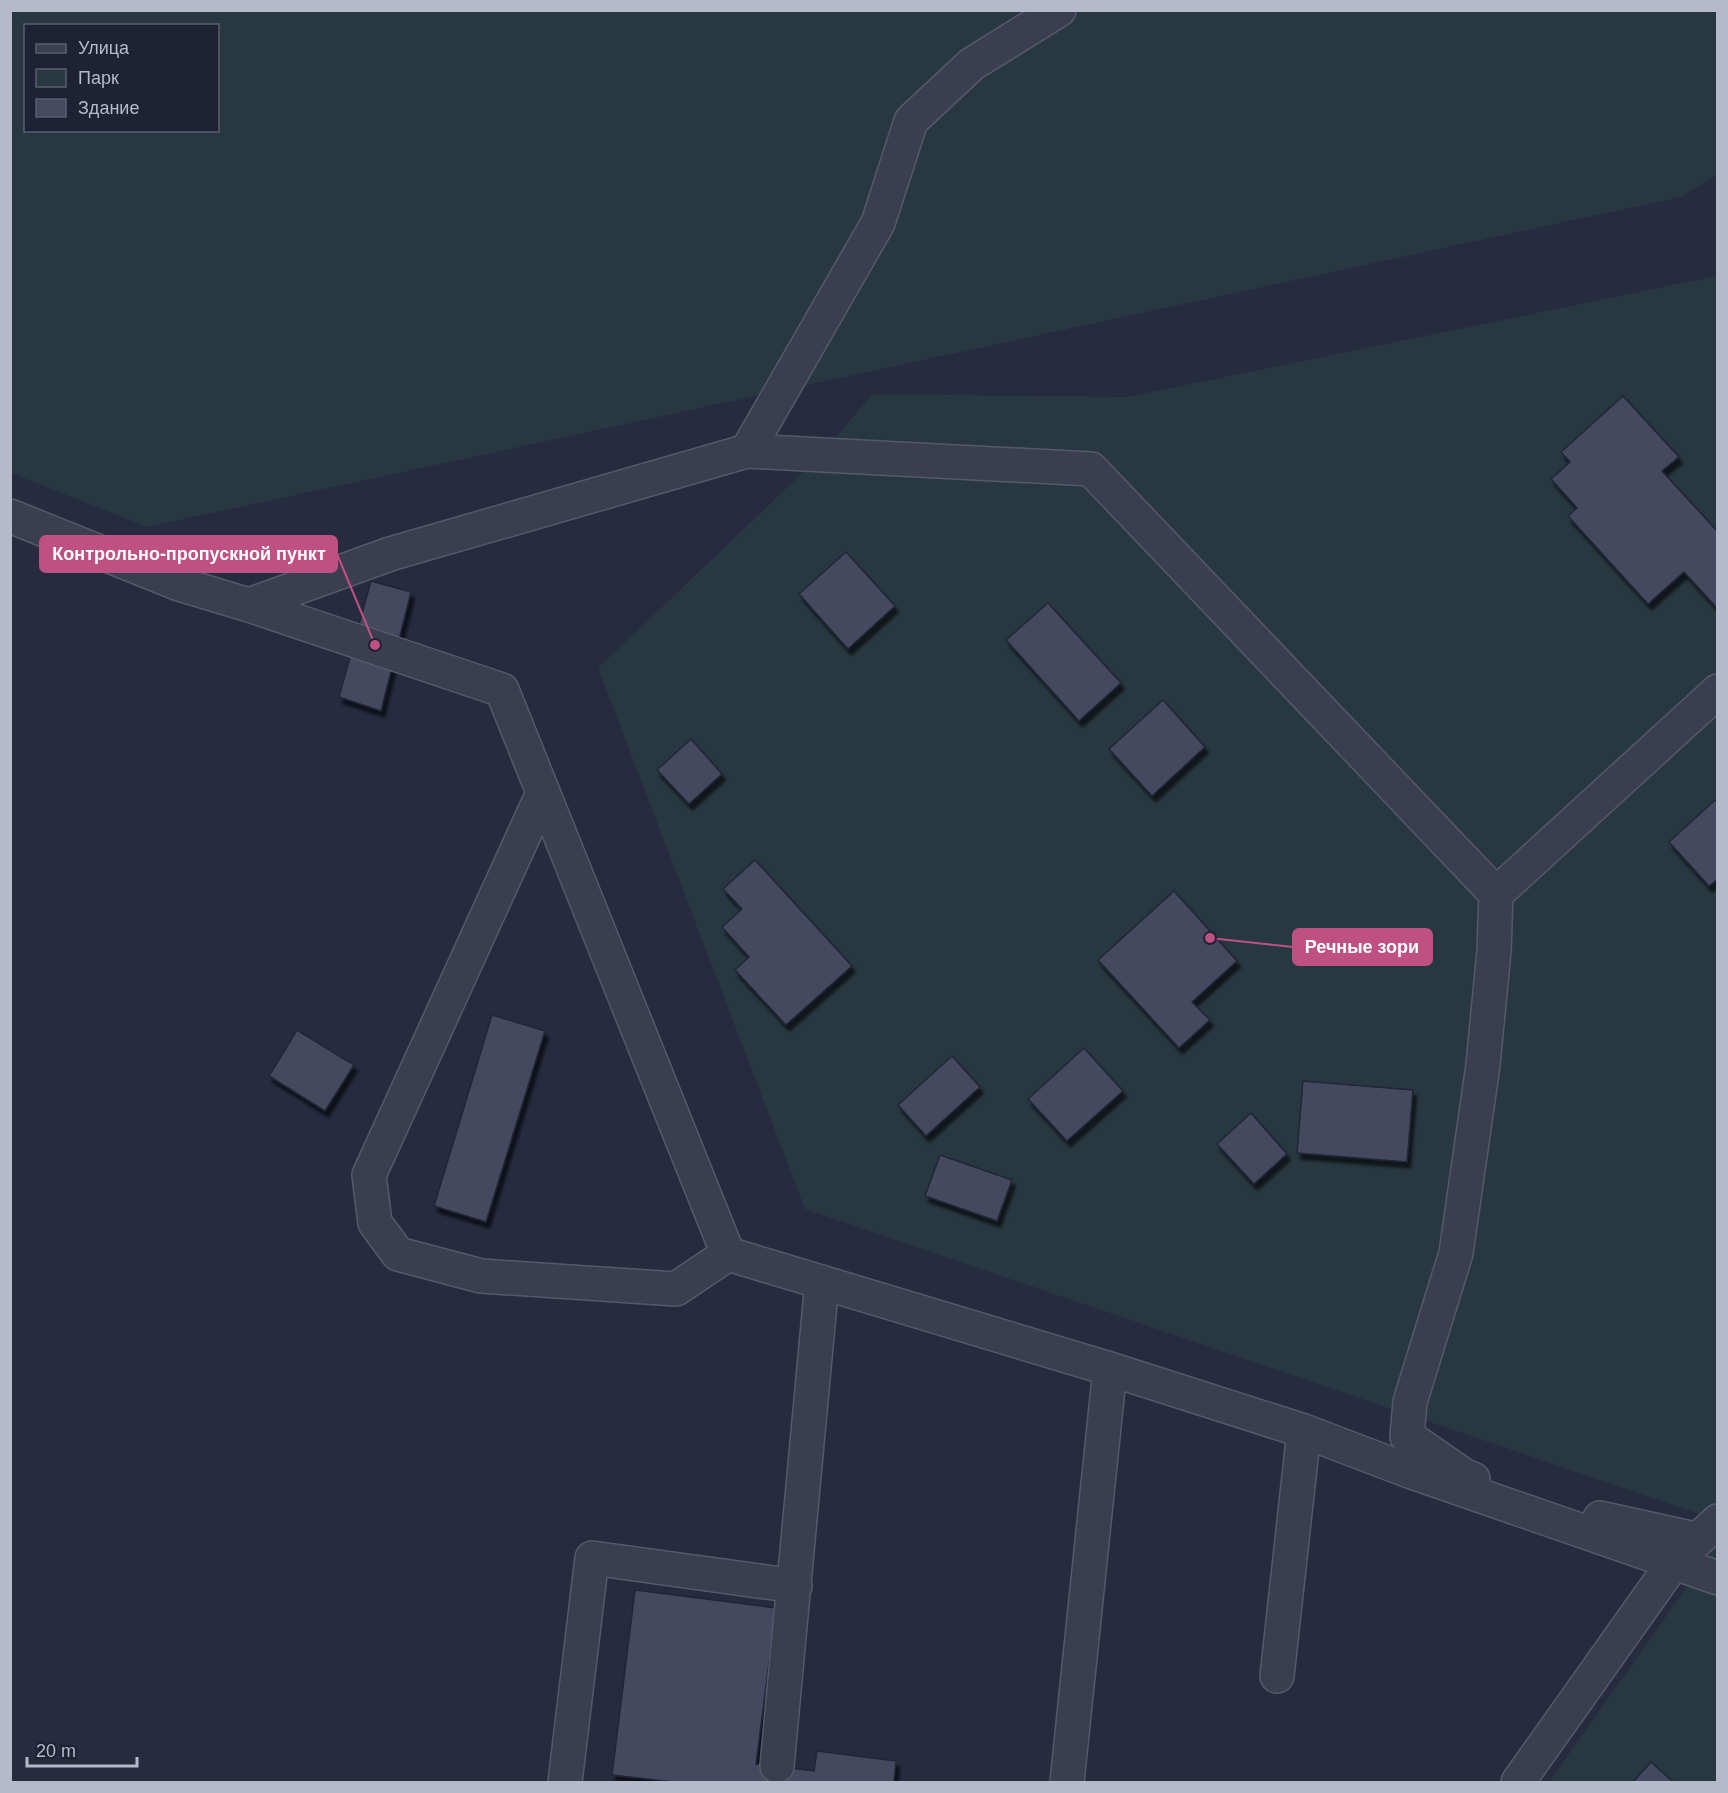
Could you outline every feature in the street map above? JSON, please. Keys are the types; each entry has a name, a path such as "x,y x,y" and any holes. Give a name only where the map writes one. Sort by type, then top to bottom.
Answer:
{"street":[{"path":"747,451 878,223 911,121 972,64 1059,10"},
{"path":"249,605 390,554 747,451 1091,469 1496,894"},
{"path":"10,516 179,584 249,605 502,690 728,1254"},
{"path":"1518,1782 1691,1538 1563,1510 1465,1476 1407,1436 1410,1402 1456,1253 1483,1065 1494,951 1496,894 1718,691"},
{"path":"543,793 369,1175 375,1223 398,1254 481,1276 676,1289 728,1254"},
{"path":"728,1254 1110,1369 1304,1431 1409,1471 1718,1578"},
{"path":"777,1766 822,1282"},
{"path":"1067,1782 1110,1369"},
{"path":"1277,1676 1304,1431"},
{"path":"1674,1563 1718,1521"},
{"path":"565,1782 592,1558 795,1586"}],"green space":[{"path":"10,11 1717,11 1717,175 1681,197 147,527 11,473"},
{"path":"1717,276 1717,1520 805,1209 598,668 821,455 872,394 1127,397"},
{"path":"1717,1544 1717,1782 1549,1782"}],"building":[{"path":"1623,396 1679,457 1662,471 1718,532 1718,609 1684,572 1648,604 1568,516 1577,508 1551,479 1570,462 1561,452"},
{"path":"846,552 895,606 848,649 799,594"},
{"path":"371,581 411,592 381,711 339,697"},
{"path":"1048,603 1121,683 1079,721 1006,640"},
{"path":"1163,700 1205,747 1152,796 1109,749"},
{"path":"691,739 722,774 689,804 657,770"},
{"path":"1715,800 1718,803 1718,879 1709,886 1669,842"},
{"path":"755,860 852,966 786,1025 735,970 749,957 722,927 742,909 723,889"},
{"path":"1174,891 1237,961 1192,1002 1210,1020 1179,1048 1098,960"},
{"path":"492,1015 545,1031 486,1222 434,1206"},
{"path":"297,1030 354,1065 325,1111 269,1076"},
{"path":"1084,1048 1123,1091 1067,1141 1028,1099"},
{"path":"952,1056 980,1087 926,1136 898,1105"},
{"path":"1303,1081 1413,1090 1407,1162 1297,1153"},
{"path":"1251,1113 1287,1154 1254,1184 1217,1144"},
{"path":"940,1155 1012,1180 997,1221 925,1196"},
{"path":"635,1590 776,1608 756,1764 814,1771 817,1751 896,1761 894,1782 674,1782 612,1775"},
{"path":"1651,1762 1673,1782 1633,1782"}],"place":[{"name":"Контрольно-пропускной пункт","path":"375,645"},
{"name":"Речные зори","path":"1210,938"}]}
